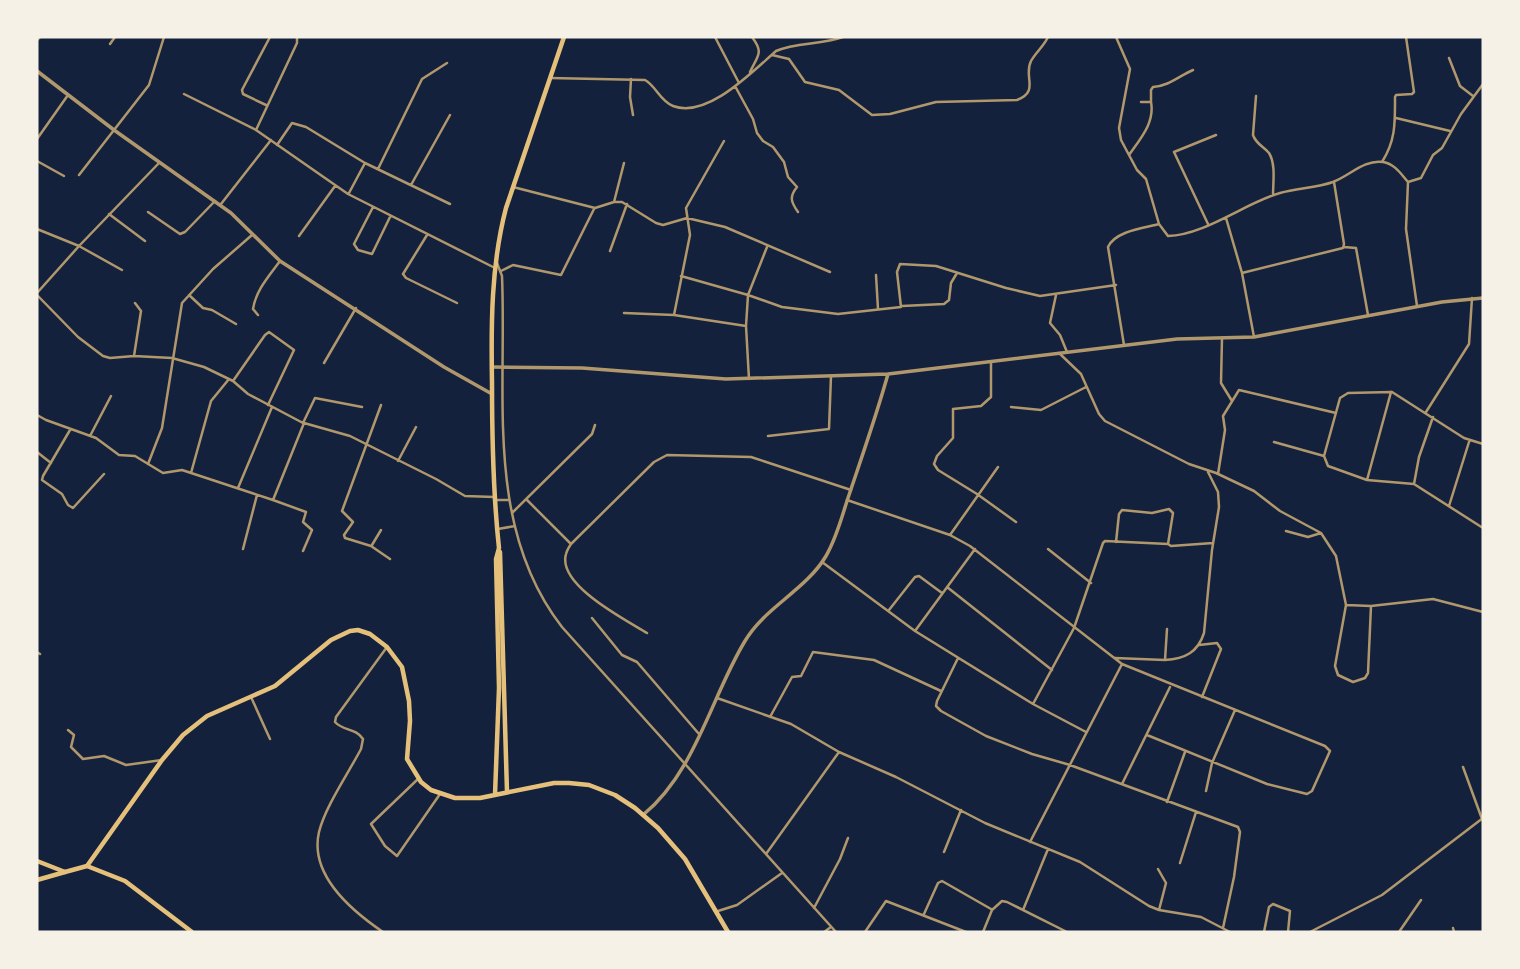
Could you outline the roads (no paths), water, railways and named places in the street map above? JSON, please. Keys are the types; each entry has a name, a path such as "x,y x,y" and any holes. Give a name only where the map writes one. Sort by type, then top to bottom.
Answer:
{"main road":[{"path":"508,792 502,560 494,499 492,367 498,270 496,261 499,236 513,187 564,37"},
{"path":"495,795 499,688 496,559 499,548"},
{"path":"87,866 162,760 183,735 199,722 275,686 331,640 359,630 370,634 387,647 402,667 410,721 407,759 418,779 431,790 467,799 554,783 589,785 615,795 643,815 685,859 728,932"},
{"path":"37,861 65,872"},
{"path":"37,880 87,866 125,881 192,932"}],"street":[{"path":"110,44 115,37"},
{"path":"266,105 243,94 242,90 270,37"},
{"path":"256,130 297,43 297,37"},
{"path":"715,37 739,83"},
{"path":"749,75 760,51 752,37"},
{"path":"550,78 645,80 672,106 692,108 735,86 783,48 843,37"},
{"path":"772,55 789,59 805,82 839,90 872,116 936,102 1017,100 1025,97 1030,89 1030,62 1048,37"},
{"path":"1116,37 1130,69 1119,128 1121,140 1137,170 1146,179 1159,224 1166,234 1173,236 1226,217 1273,195 1334,182 1366,165 1382,162 1395,167 1408,182 1406,229 1417,306"},
{"path":"1382,162 1393,141 1395,96 1414,92 1406,37"},
{"path":"79,175 149,85 162,38"},
{"path":"1450,58 1460,86 1473,96"},
{"path":"378,169 419,84 428,74 447,63"},
{"path":"1129,155 1150,123 1153,87 1168,84 1193,70"},
{"path":"37,71 114,130 215,201 280,261 492,394"},
{"path":"631,79 633,115"},
{"path":"1408,182 1421,178 1433,155 1442,148 1450,131 1483,84"},
{"path":"735,86 753,119 757,133 773,147 783,162 788,177 796,184 791,199 798,212"},
{"path":"184,94 256,130 335,187 498,270 513,265 561,275 595,208"},
{"path":"37,139 68,95"},
{"path":"1256,96 1253,135 1255,141 1272,159 1273,195"},
{"path":"1141,102 1151,102"},
{"path":"411,185 450,115"},
{"path":"1396,118 1450,131"},
{"path":"277,145 292,123 306,127 365,163 450,204"},
{"path":"1208,224 1174,152 1216,135"},
{"path":"220,205 271,140"},
{"path":"674,315 690,234 686,208 724,141"},
{"path":"37,161 64,176"},
{"path":"160,162 37,294 78,337 103,356 110,358 172,358 204,367 303,423 346,434 465,496 509,500"},
{"path":"348,194 365,163"},
{"path":"614,202 624,163"},
{"path":"1334,182 1343,248"},
{"path":"299,236 335,187"},
{"path":"513,187 595,208 614,202 627,204 656,223 667,225 687,218 725,227 830,272"},
{"path":"148,212 180,234 215,201"},
{"path":"610,251 627,204"},
{"path":"373,208 354,244 358,250 372,254 391,216"},
{"path":"109,214 145,241"},
{"path":"1226,217 1242,273 1255,337"},
{"path":"1124,345 1109,243 1124,234 1159,224"},
{"path":"37,229 79,246 122,270"},
{"path":"148,464 162,428 181,308 213,269 253,234"},
{"path":"427,235 403,274 405,278 457,303"},
{"path":"749,379 746,326 748,295 767,247"},
{"path":"1242,273 1343,248 1356,248 1368,315"},
{"path":"258,315 253,305 260,289 280,261"},
{"path":"901,307 897,272 900,264 936,266 1031,295 1056,295 1116,285"},
{"path":"498,270 504,367 504,448 509,500 525,560 550,612 836,932"},
{"path":"681,276 782,307 838,314 944,304 949,300 951,283 957,273"},
{"path":"876,275 878,309"},
{"path":"189,295 203,308 212,310 236,324"},
{"path":"1056,295 1050,323 1060,335 1067,352"},
{"path":"1426,413 1469,344 1472,298"},
{"path":"492,367 582,368 749,379 888,374 1177,339 1255,337 1417,306 1483,298"},
{"path":"134,356 141,311 135,303"},
{"path":"324,363 356,308"},
{"path":"624,313 674,315 746,326"},
{"path":"233,381 269,332 294,350 238,489"},
{"path":"1222,338 1221,383 1231,401"},
{"path":"1059,354 1077,368 1105,421 1189,464 1254,491 1280,511 1321,533 1339,565 1346,605 1335,666 1338,675 1353,682 1365,678 1368,673 1371,606"},
{"path":"991,362 991,397 981,406 953,408 953,438 935,460 938,470 1016,523"},
{"path":"643,815 667,790 685,762 752,629 822,562 839,526 888,374"},
{"path":"768,436 829,429 831,376"},
{"path":"191,473 211,401 229,379"},
{"path":"1011,407 1041,410 1087,387"},
{"path":"1218,474 1224,430 1223,416 1237,392 1242,390 1336,413"},
{"path":"1367,480 1392,392"},
{"path":"1483,444 1470,441 1392,392 1343,394 1324,456 1325,462 1333,469 1367,480 1414,484 1483,528"},
{"path":"90,436 111,396"},
{"path":"273,500 315,398 362,407"},
{"path":"381,405 342,510 353,522 344,537 371,546 390,559"},
{"path":"37,415 96,438 120,456 135,456 166,474 182,470 306,512 303,522 312,528 303,551"},
{"path":"1414,484 1422,448 1433,417"},
{"path":"512,513 592,434 595,425"},
{"path":"398,461 416,427"},
{"path":"70,429 42,480 62,494 73,508 104,474"},
{"path":"1449,506 1470,441"},
{"path":"1274,442 1324,456"},
{"path":"37,452 51,463"},
{"path":"647,634 597,603 578,585 565,564 565,554 571,544 654,462 667,455 757,458 851,490"},
{"path":"950,535 998,467"},
{"path":"1115,658 1165,660 1186,657 1199,645 1204,633 1218,493 1207,470"},
{"path":"243,549 257,495"},
{"path":"527,499 571,544"},
{"path":"848,500 950,535 975,549 1122,664 1325,746 1329,755 1312,791 1307,794 1267,784 1147,735"},
{"path":"1116,542 1119,514 1122,510 1147,513 1170,509 1173,513 1168,544"},
{"path":"498,529 515,526"},
{"path":"371,546 381,530"},
{"path":"1286,531 1308,537 1321,533"},
{"path":"1033,704 1074,628 1103,543 1109,541 1171,546 1213,543"},
{"path":"915,631 975,549"},
{"path":"1048,549 1091,583"},
{"path":"822,562 915,631 1033,704 1086,733"},
{"path":"889,610 915,577 919,576 942,593"},
{"path":"947,587 1052,670"},
{"path":"1346,605 1371,606 1433,599 1483,612"},
{"path":"592,618 622,655 637,662 699,734"},
{"path":"1165,660 1167,629"},
{"path":"1199,645 1217,643 1221,649 1202,697"},
{"path":"383,932 359,914 330,883 317,846 322,824 361,749 363,739 354,730 339,727 334,723 336,717 387,647"},
{"path":"770,717 793,677 801,676 815,652 874,660 941,691"},
{"path":"958,658 936,706 942,711 986,736 1122,784 1235,826 1239,830 1234,877 1223,928"},
{"path":"1030,842 1122,664"},
{"path":"1122,784 1171,685"},
{"path":"251,696 270,739"},
{"path":"717,698 791,724 839,752 1030,842 1090,867 1158,910 1201,917 1230,932"},
{"path":"1206,791 1212,763 1235,710"},
{"path":"68,730 74,735 71,747 85,760 104,756 126,765 162,760"},
{"path":"766,854 839,752"},
{"path":"1167,802 1185,752"},
{"path":"1310,932 1382,895 1483,818 1462,767"},
{"path":"418,779 372,824 385,846 397,856 440,794"},
{"path":"944,852 961,810"},
{"path":"1180,863 1196,812"},
{"path":"814,908 841,859 848,838"},
{"path":"1023,910 1048,849"},
{"path":"1158,869 1166,883 1158,910"},
{"path":"718,911 737,905 782,873"},
{"path":"924,914 937,883 942,881 992,910"},
{"path":"1399,932 1422,900"},
{"path":"865,932 886,901 966,932"},
{"path":"983,932 992,910 1002,901 1067,932"},
{"path":"1264,932 1269,907 1273,904 1290,911 1288,932"},
{"path":"824,932 831,927"},
{"path":"1452,928 1454,932"}]}
